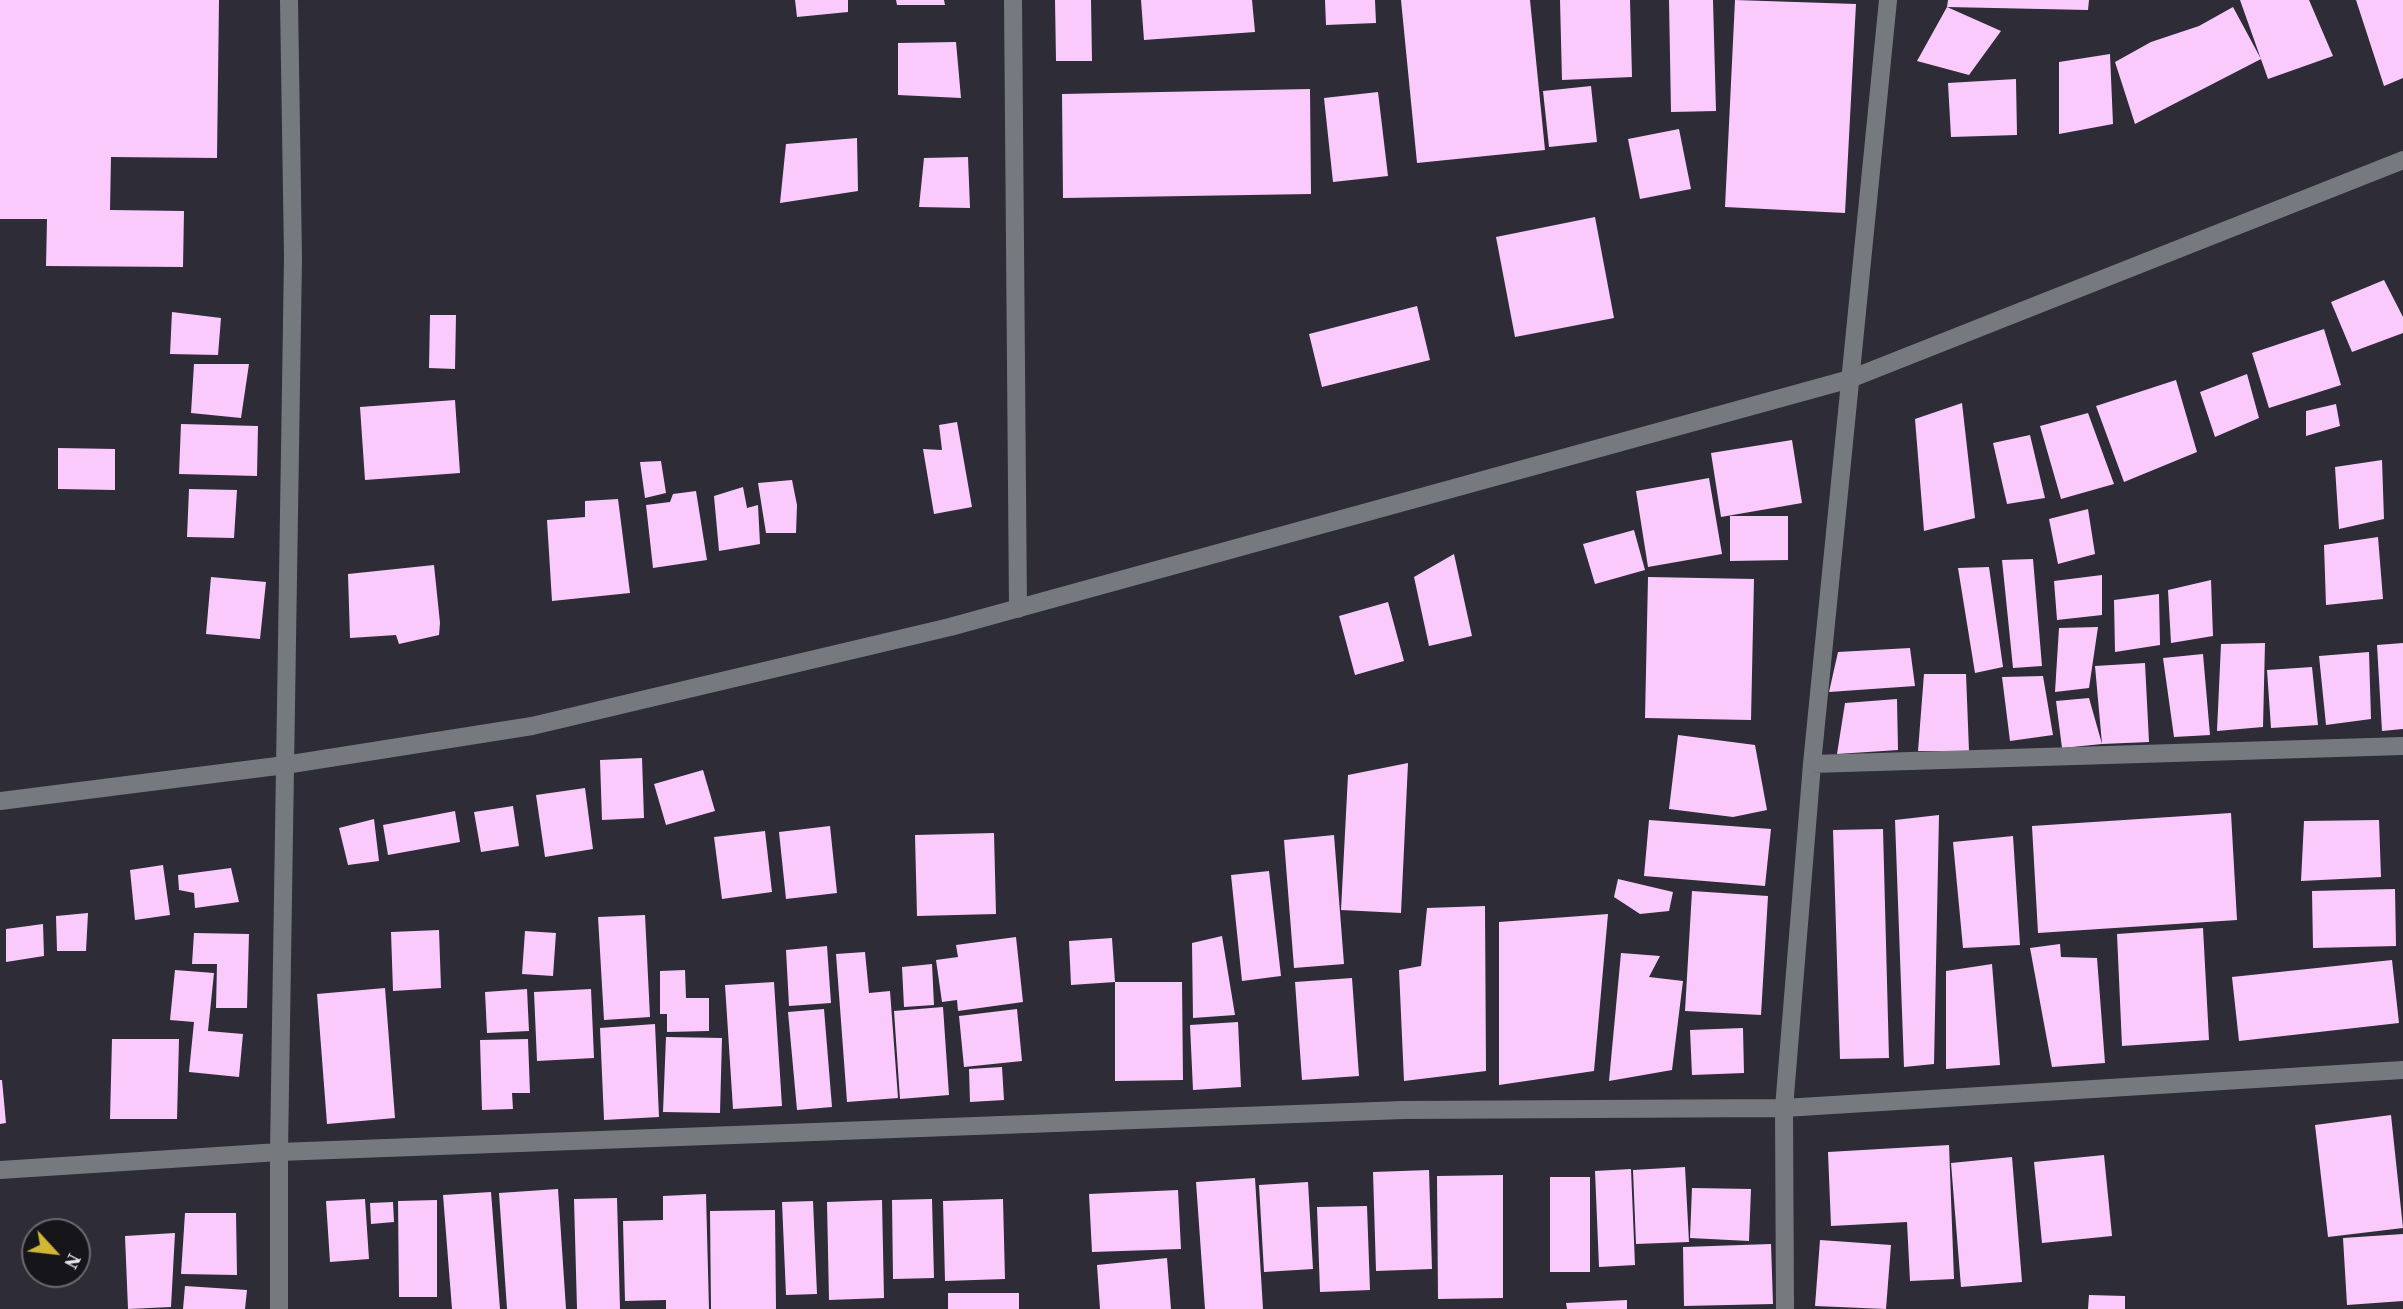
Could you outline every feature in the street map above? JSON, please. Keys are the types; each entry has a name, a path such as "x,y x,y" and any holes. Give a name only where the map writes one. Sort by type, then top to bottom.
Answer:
{"street":[{"path":"279,1309 293,258 289,0"},
{"path":"1013,0 1018,609"},
{"path":"1785,1309 1784,1108 1812,764 1888,0"},
{"path":"0,801 285,765 532,726 1018,609 1850,379 2403,160"},
{"path":"1812,764 2403,746"},
{"path":"0,1170 279,1152 1403,1110 1784,1108 2403,1070"}],"building":[{"path":"0,0 219,0 217,158 111,157 110,210 184,211 183,267 46,266 47,219 0,219"},
{"path":"795,0 848,0 848,12 797,17"},
{"path":"896,0 944,0 945,5 897,5"},
{"path":"1055,0 1091,0 1092,61 1056,61"},
{"path":"1141,0 1252,0 1255,32 1144,40"},
{"path":"1325,0 1375,0 1376,23 1326,25"},
{"path":"1401,0 1530,0 1545,150 1417,163"},
{"path":"1560,0 1630,0 1632,77 1562,80"},
{"path":"1669,0 1713,0 1716,111 1671,112"},
{"path":"1735,0 1856,4 1845,213 1725,207"},
{"path":"1948,0 2089,0 2088,10 1947,7"},
{"path":"2240,0 2309,0 2333,56 2268,79"},
{"path":"2356,0 2403,0 2403,78 2384,86"},
{"path":"1947,7 2001,31 1969,75 1917,61"},
{"path":"2233,7 2261,59 2135,124 2115,62 2151,42 2199,26"},
{"path":"956,42 961,98 898,95 898,43"},
{"path":"2110,54 2113,124 2059,134 2059,62"},
{"path":"2016,79 2017,135 1951,137 1948,83"},
{"path":"1591,86 1597,142 1549,147 1543,91"},
{"path":"1310,89 1311,194 1063,198 1062,94"},
{"path":"1378,92 1388,176 1333,182 1324,98"},
{"path":"1679,129 1691,189 1640,199 1628,139"},
{"path":"857,138 858,191 780,203 786,144"},
{"path":"968,157 970,208 919,207 924,158"},
{"path":"1595,217 1614,318 1515,337 1496,237"},
{"path":"2384,280 2403,317 2403,333 2352,352 2331,302"},
{"path":"1417,306 1430,360 1322,387 1309,334"},
{"path":"172,312 221,318 218,355 170,354"},
{"path":"430,315 456,315 455,369 429,368"},
{"path":"2324,329 2341,385 2269,408 2252,353"},
{"path":"194,364 249,364 241,418 191,413"},
{"path":"2247,374 2259,418 2215,437 2200,392"},
{"path":"2176,380 2197,452 2124,482 2096,406"},
{"path":"455,400 460,473 365,480 360,407"},
{"path":"1962,403 1975,518 1924,531 1915,419"},
{"path":"2336,404 2340,426 2306,436 2306,411"},
{"path":"2088,413 2114,484 2061,499 2040,426"},
{"path":"957,422 972,507 934,514 923,449 942,450 939,425"},
{"path":"181,424 258,426 257,476 179,474"},
{"path":"2030,435 2045,498 2007,504 1993,443"},
{"path":"1792,440 1802,503 1721,517 1711,453"},
{"path":"58,448 115,449 115,490 58,489"},
{"path":"2382,460 2384,519 2339,529 2335,467"},
{"path":"661,461 666,493 645,498 640,462"},
{"path":"1709,478 1722,554 1648,567 1636,491"},
{"path":"792,480 797,505 796,533 766,533 758,483"},
{"path":"743,487 747,508 758,505 760,544 719,551 714,496"},
{"path":"189,489 237,490 234,538 187,537"},
{"path":"696,491 707,560 653,568 646,505 670,502 673,494"},
{"path":"618,499 630,593 552,601 547,520 585,517 585,501"},
{"path":"2088,509 2095,554 2058,564 2049,519"},
{"path":"1730,516 1788,516 1788,560 1730,561"},
{"path":"1634,530 1645,570 1595,584 1583,544"},
{"path":"2378,537 2383,599 2326,605 2324,545"},
{"path":"1454,554 1472,636 1429,646 1414,577"},
{"path":"2033,559 2042,666 2013,668 2002,560"},
{"path":"434,565 439,635 399,644 396,635 350,638 348,574"},
{"path":"1989,567 2003,667 1975,673 1958,568"},
{"path":"2102,575 2102,615 2057,620 2054,581"},
{"path":"211,577 266,582 260,639 206,634"},
{"path":"1648,577 1754,579 1751,720 1645,718"},
{"path":"2211,580 2213,636 2171,643 2168,590"},
{"path":"2159,594 2160,645 2115,652 2114,600"},
{"path":"1388,602 1404,661 1355,675 1339,616"},
{"path":"2098,627 2089,688 2055,692 2059,628"},
{"path":"2265,643 2263,727 2217,731 2221,644"},
{"path":"2403,643 2403,729 2382,731 2377,645"},
{"path":"1910,648 1915,686 1829,692 1838,652"},
{"path":"2369,652 2371,719 2326,725 2319,656"},
{"path":"2203,654 2210,735 2174,737 2163,658"},
{"path":"2145,663 2149,742 2102,744 2095,666"},
{"path":"2312,667 2318,725 2271,728 2267,670"},
{"path":"1924,674 1966,674 1969,751 1918,751"},
{"path":"2043,676 2053,735 2010,741 2002,677"},
{"path":"2089,698 2102,744 2062,748 2056,701"},
{"path":"1897,699 1898,750 1837,754 1845,703"},
{"path":"1678,735 1755,745 1767,810 1733,817 1669,809"},
{"path":"642,758 644,818 602,820 600,760"},
{"path":"1408,763 1401,913 1341,910 1348,775"},
{"path":"703,770 715,811 666,825 654,784"},
{"path":"585,788 593,849 545,857 536,795"},
{"path":"513,806 519,846 481,852 474,812"},
{"path":"455,811 460,842 388,855 383,825"},
{"path":"2231,813 2237,920 2038,933 2032,826"},
{"path":"1939,815 1934,1064 1904,1067 1895,820"},
{"path":"374,819 379,861 348,865 339,828"},
{"path":"1649,820 1771,829 1765,886 1644,876"},
{"path":"2379,820 2381,877 2301,881 2304,821"},
{"path":"830,826 837,893 786,899 779,832"},
{"path":"1883,829 1889,1058 1840,1059 1833,830"},
{"path":"765,831 772,892 722,899 714,837"},
{"path":"994,833 996,914 917,916 915,835"},
{"path":"1334,835 1344,964 1294,968 1284,840"},
{"path":"2013,836 2020,945 1963,948 1953,842"},
{"path":"163,865 170,915 135,920 130,870"},
{"path":"231,868 239,902 195,908 194,893 179,890 178,875"},
{"path":"1269,871 1281,976 1242,981 1231,875"},
{"path":"1618,879 1673,892 1669,911 1640,914 1614,897"},
{"path":"2395,889 2396,946 2313,948 2312,891"},
{"path":"1692,891 1768,896 1761,1015 1685,1011"},
{"path":"1485,906 1486,1071 1404,1081 1399,970 1421,966 1427,908"},
{"path":"88,913 86,951 57,951 56,916"},
{"path":"1608,914 1594,1071 1499,1085 1499,922"},
{"path":"645,915 650,1017 604,1020 598,917"},
{"path":"43,924 44,956 6,962 6,929"},
{"path":"2203,928 2209,1040 2122,1046 2117,934"},
{"path":"439,930 441,988 393,991 391,932"},
{"path":"525,931 556,933 553,976 522,974"},
{"path":"194,933 249,934 247,1008 216,1008 217,964 192,964"},
{"path":"1222,936 1235,1015 1193,1018 1192,943"},
{"path":"1016,937 1023,1002 958,1011 957,1000 942,1002 936,960 958,957 956,945"},
{"path":"1112,938 1115,982 1071,985 1069,941"},
{"path":"2060,944 2061,957 2097,958 2105,1063 2052,1067 2030,948"},
{"path":"827,946 831,1003 789,1006 786,950"},
{"path":"865,952 869,993 890,991 898,1098 847,1102 836,954"},
{"path":"1621,953 1660,956 1649,977 1683,981 1672,1070 1609,1081"},
{"path":"2392,960 2399,1023 2239,1041 2232,977"},
{"path":"932,964 934,1005 904,1007 902,967"},
{"path":"1992,964 2000,1065 1946,1069 1946,971"},
{"path":"175,970 214,973 208,1031 243,1034 239,1077 189,1072 194,1022 170,1020"},
{"path":"685,970 686,998 709,998 709,1031 667,1032 667,1014 660,1014 660,971"},
{"path":"1352,978 1359,1076 1302,1080 1295,982"},
{"path":"774,982 782,1106 733,1109 725,985"},
{"path":"1115,982 1182,982 1183,1080 1115,1081"},
{"path":"385,988 395,1118 327,1124 317,994"},
{"path":"527,989 529,1031 487,1033 485,992"},
{"path":"591,989 594,1058 537,1061 534,992"},
{"path":"943,1007 949,1095 900,1099 894,1011"},
{"path":"824,1009 832,1107 797,1110 788,1012"},
{"path":"1017,1009 1022,1061 964,1067 959,1016"},
{"path":"1238,1022 1241,1087 1193,1090 1190,1025"},
{"path":"655,1024 659,1117 604,1120 600,1028"},
{"path":"1743,1028 1744,1073 1692,1075 1690,1030"},
{"path":"666,1037 722,1038 720,1113 663,1112"},
{"path":"112,1039 179,1039 177,1119 110,1119"},
{"path":"528,1039 530,1093 512,1093 513,1109 482,1110 480,1040"},
{"path":"1002,1067 1004,1100 970,1102 969,1069"},
{"path":"0,1080 6,1123 0,1124"},
{"path":"2391,1115 2403,1228 2328,1237 2315,1125"},
{"path":"1949,1145 1954,1279 1910,1281 1907,1222 1831,1226 1828,1152"},
{"path":"2104,1155 2112,1236 2042,1243 2034,1162"},
{"path":"2012,1157 2022,1282 1961,1287 1951,1163"},
{"path":"1685,1167 1689,1242 1636,1244 1633,1170"},
{"path":"1631,1169 1635,1265 1599,1267 1595,1171"},
{"path":"1429,1170 1432,1269 1376,1271 1373,1172"},
{"path":"1503,1175 1503,1298 1438,1299 1437,1176"},
{"path":"1550,1177 1590,1177 1590,1272 1550,1272"},
{"path":"1255,1178 1263,1309 1205,1309 1196,1182"},
{"path":"1308,1182 1313,1269 1264,1272 1259,1185"},
{"path":"1692,1188 1751,1189 1749,1241 1690,1238"},
{"path":"558,1189 566,1309 507,1309 499,1193"},
{"path":"1178,1190 1181,1249 1092,1252 1089,1194"},
{"path":"491,1192 500,1309 452,1309 443,1195"},
{"path":"706,1194 709,1309 666,1309 666,1300 625,1301 623,1221 663,1220 663,1196"},
{"path":"617,1198 620,1309 577,1309 574,1199"},
{"path":"365,1199 369,1259 330,1262 326,1201"},
{"path":"932,1199 934,1278 893,1279 892,1200"},
{"path":"1003,1199 1005,1279 945,1281 943,1201"},
{"path":"437,1200 437,1297 399,1297 398,1201"},
{"path":"882,1200 884,1298 829,1300 827,1202"},
{"path":"813,1201 817,1294 786,1295 782,1202"},
{"path":"393,1202 394,1222 371,1224 370,1203"},
{"path":"1367,1206 1370,1290 1320,1292 1317,1207"},
{"path":"775,1210 776,1309 711,1309 710,1211"},
{"path":"185,1213 236,1213 237,1275 181,1274"},
{"path":"175,1233 171,1307 128,1309 125,1236"},
{"path":"2403,1234 2403,1301 2347,1305 2343,1238"},
{"path":"1820,1240 1891,1245 1886,1309 1815,1306"},
{"path":"1771,1244 1773,1304 1684,1306 1683,1247"},
{"path":"1167,1258 1171,1309 1100,1309 1097,1265"},
{"path":"185,1286 247,1290 245,1309 183,1309"},
{"path":"948,1293 1019,1293 1019,1309 948,1309"},
{"path":"2089,1295 2125,1296 2125,1309 2088,1309"},
{"path":"1627,1300 1627,1309 1567,1309 1566,1303"}]}
